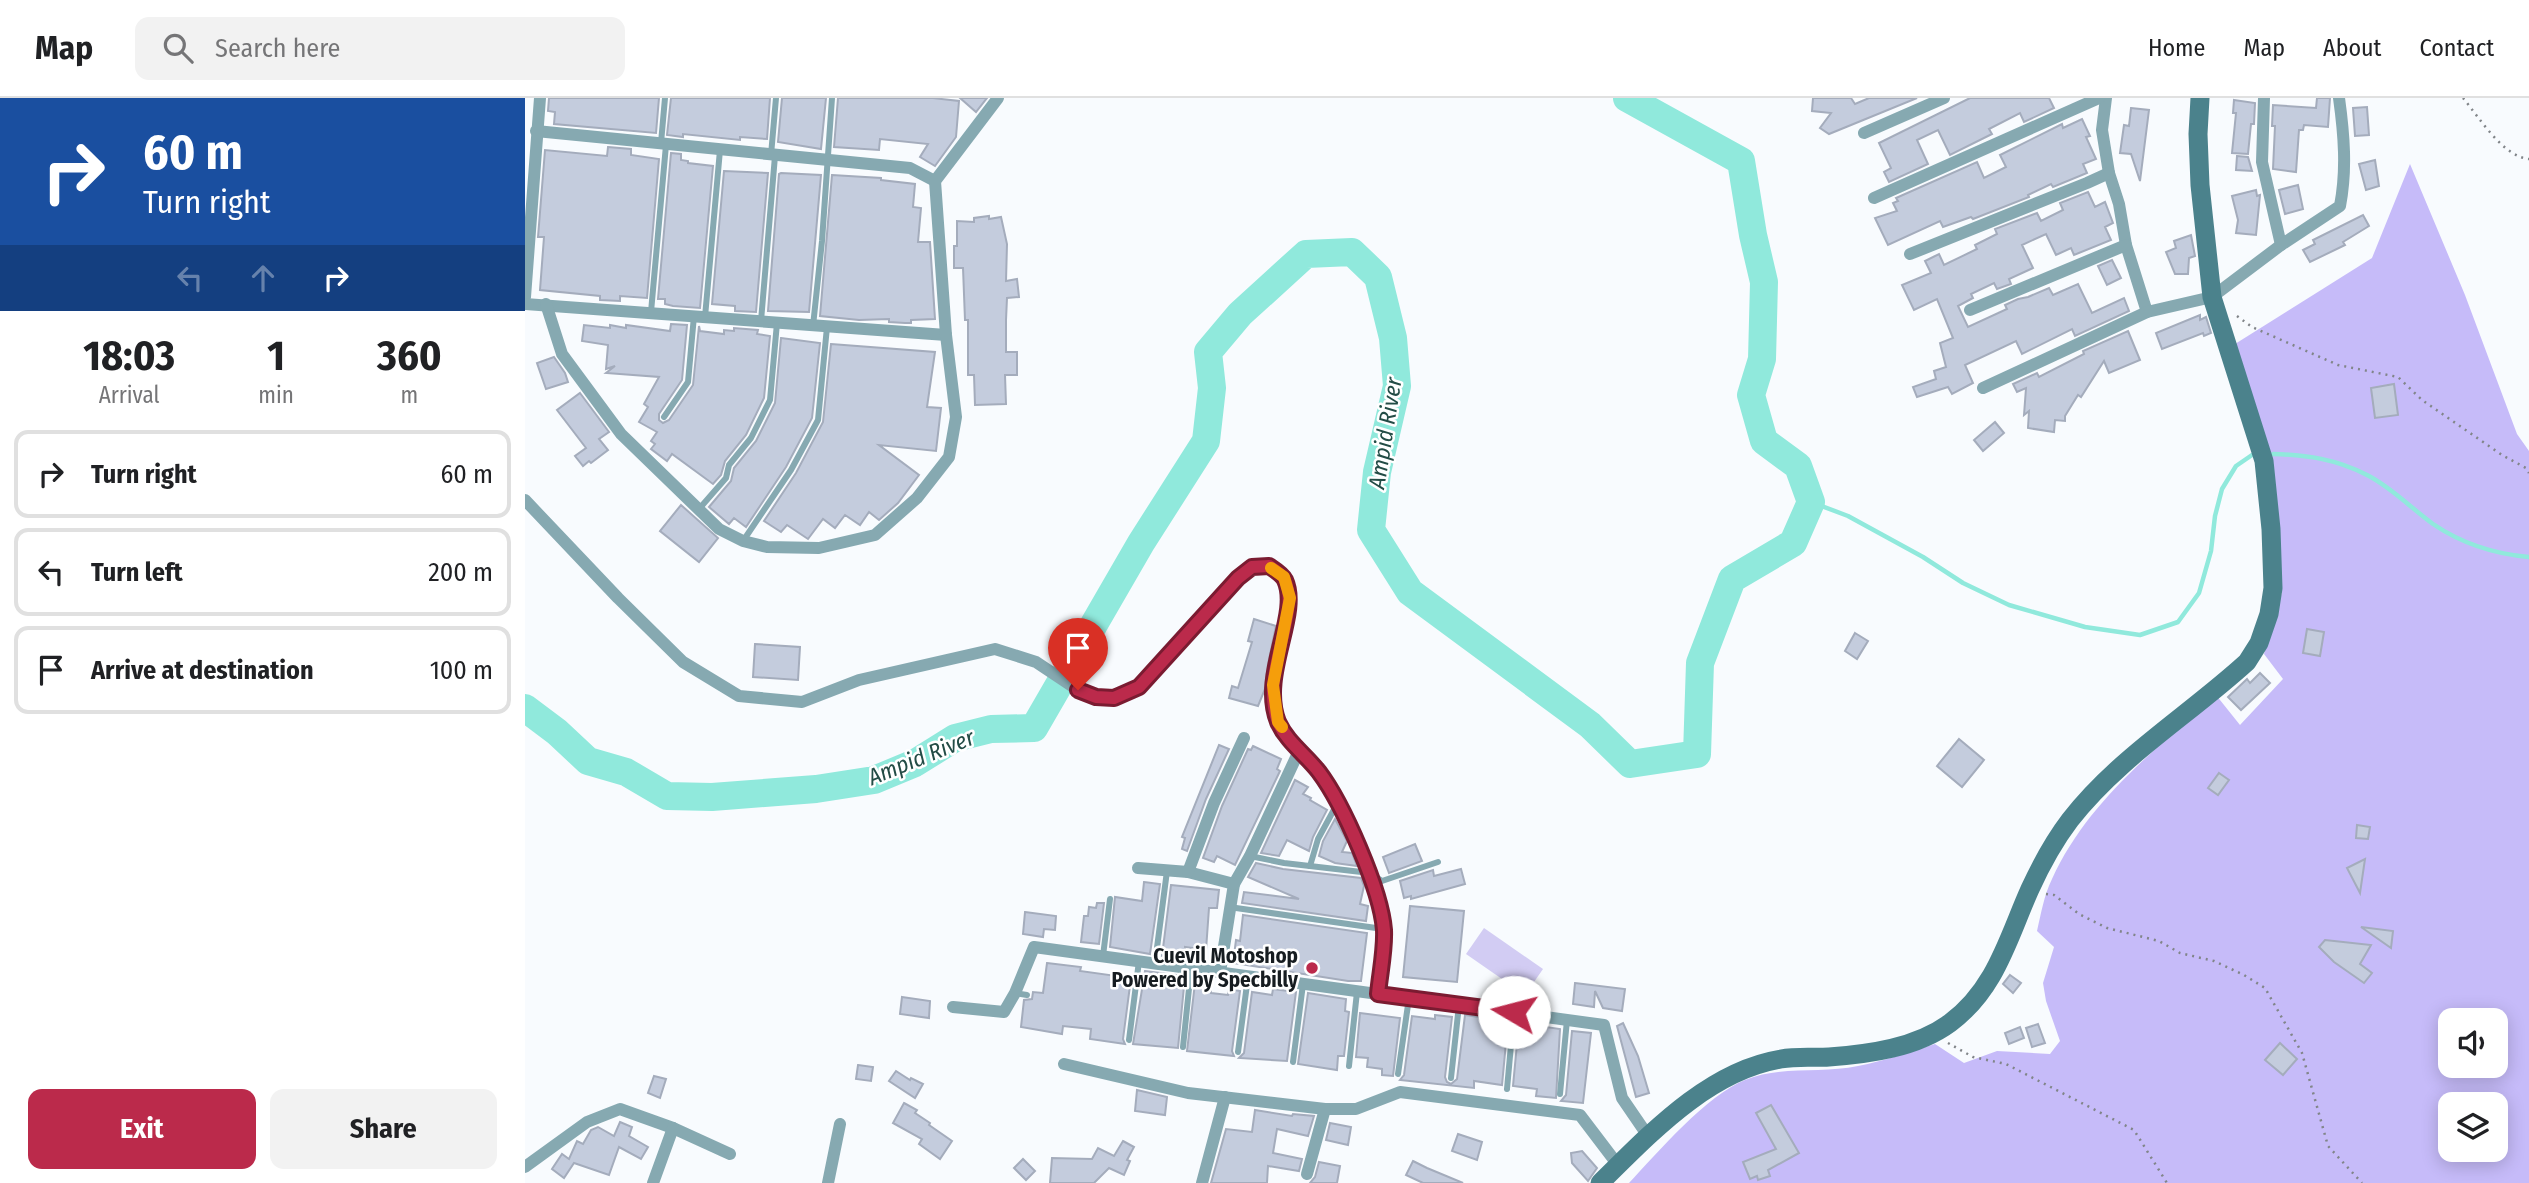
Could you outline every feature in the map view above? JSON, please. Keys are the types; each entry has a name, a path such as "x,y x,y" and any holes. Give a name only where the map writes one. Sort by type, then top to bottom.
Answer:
{"street":[{"path":"525,297 540,98"},
{"path":"545,304 562,354 621,434 719,529 743,541 767,547 819,548 875,535 917,498 949,457 956,417 946,335 935,181 998,98"},
{"path":"1864,133 1944,98"},
{"path":"1874,198 2099,98"},
{"path":"2106,98 2102,130 2109,173 2119,204 2126,245 2147,312"},
{"path":"1600,1183 1648,1136 1692,1100 1722,1081 1752,1067 1781,1059 1830,1057 1901,1046 1933,1035 1970,1004 1990,979 2011,939 2045,857 2070,820 2111,775 2247,662 2259,643 2269,614 2272,576 2271,529 2264,461 2212,297 2200,185 2200,98"},
{"path":"2264,98 2262,162 2281,245"},
{"path":"1983,388 2147,312 2212,297 2281,245 2340,206 2344,185 2344,147 2339,98"},
{"path":"536,131 910,168 935,181"},
{"path":"1910,254 2109,173"},
{"path":"1971,310 2126,245"},
{"path":"525,304 946,335"},
{"path":"525,500 683,662 739,696 802,702 859,680 995,649 1036,662 1078,690 1096,697 1114,698 1139,687 1238,578 1252,567 1269,566 1284,577 1290,598 1273,685 1278,722 1299,751 1319,772 1370,873 1384,929 1378,994"},
{"path":"1188,872 1214,803 1244,738"},
{"path":"1220,972 1234,884 1299,751"},
{"path":"1138,868 1188,872 1234,884"},
{"path":"953,1007 1004,1012 1021,994 1034,947 1604,1025 1622,1098 1648,1136"},
{"path":"1063,1064 1188,1093 1325,1109 1356,1109 1400,1092 1580,1115 1618,1165"},
{"path":"1202,1183 1225,1097"},
{"path":"525,1167 587,1122 620,1109 673,1128 730,1154"},
{"path":"1307,1174 1325,1109"},
{"path":"828,1183 840,1124"},
{"path":"653,1183 673,1128"}],"lane":[{"path":"651,313 666,98"},
{"path":"761,321 776,98"},
{"path":"813,326 832,98"},
{"path":"664,417 688,382 720,150"},
{"path":"698,510 726,478 729,465 751,438 770,400 777,322"},
{"path":"743,541 791,470 818,419 827,327"},
{"path":"1310,866 1318,839 1337,804"},
{"path":"1250,856 1370,873 1382,881 1438,862"},
{"path":"1155,963 1167,870"},
{"path":"1103,956 1110,898"},
{"path":"1230,907 1384,929"},
{"path":"1129,1040 1139,961"},
{"path":"1183,1047 1191,968"},
{"path":"1238,1052 1248,976"},
{"path":"1293,1062 1303,984"},
{"path":"1349,1066 1357,991"},
{"path":"1398,1074 1409,998"},
{"path":"1451,1078 1459,1005"},
{"path":"1507,1089 1514,1012"},
{"path":"1560,1094 1567,1020"}],"path":[{"path":"2463,98 2489,132 2516,155 2529,159"},
{"path":"2212,297 2252,327 2338,365 2398,377 2421,400 2502,455 2527,468 2529,473"},
{"path":"2029,891 2054,895 2078,914 2107,928 2159,941 2180,953 2214,961 2245,975 2265,988 2302,1053 2328,1146 2362,1183"},
{"path":"1933,1035 1973,1057 2005,1064 2134,1130 2167,1183"}],"shaded area":[{"path":"2410,164 2465,295 2517,434 2529,451 2529,1183 1629,1183 1699,1111 1730,1087 1759,1075 1858,1066 1935,1044 1964,1063 1997,1051 2050,1054 2060,1041 2046,1001 2043,983 2054,947 2037,931 2047,891 2067,851 2103,801 2124,779 2216,695 2240,725 2283,679 2264,654 2282,592 2235,344 2372,258"},
{"path":"1484,928 1543,969 1525,995 1466,954"}],"building":[{"path":"549,98 659,98 656,133 554,124 555,112 548,111"},
{"path":"671,98 770,98 767,139 667,135"},
{"path":"782,98 826,98 821,149 778,142"},
{"path":"838,98 933,98 959,101 956,137 935,166 920,157 928,144 880,139 879,150 834,147"},
{"path":"960,98 987,98 976,112"},
{"path":"1813,98 1851,98 1855,104 1869,98 1917,98 1829,134 1820,128 1831,113 1812,111"},
{"path":"1970,98 2049,98 2054,108 2024,122 2020,113 1989,129 1992,134 1950,155 1938,130 1917,140 1928,164 1889,182 1884,172 1891,168 1879,143"},
{"path":"2317,98 2330,98 2328,127 2304,125 2303,130 2299,130 2296,172 2273,169 2273,105 2316,108"},
{"path":"2234,100 2255,103 2248,154 2232,153 2236,113 2233,113"},
{"path":"2367,107 2369,135 2355,136 2353,108"},
{"path":"2131,108 2149,110 2140,181 2131,154 2120,153 2124,125 2129,126"},
{"path":"2082,119 2090,136 2086,137 2096,159 2083,164 2087,173 2053,187 2051,184 2028,195 2029,197 1973,219 1971,217 1943,227 1940,221 1888,245 1875,218 1897,211 1893,203 1898,201 1896,198 1977,162 1984,178 2006,167 2000,155 2062,124 2063,128"},
{"path":"608,147 631,149 631,155 659,159 647,298 620,296 620,301 600,300 600,296 540,290 544,237 538,237 545,150 607,156"},
{"path":"671,153 681,154 681,160 688,163 713,166 700,308 673,306 665,304 665,299 658,299"},
{"path":"2237,156 2248,157 2252,171 2236,170"},
{"path":"2375,160 2379,186 2366,190 2359,164"},
{"path":"724,171 768,173 756,312 735,311 735,306 712,304"},
{"path":"781,173 821,175 809,312 768,311"},
{"path":"832,175 881,178 915,184 913,207 921,208 918,242 930,242 935,319 911,320 911,323 905,323 889,322 889,319 859,320 820,316"},
{"path":"2298,185 2303,209 2285,214 2279,190"},
{"path":"2256,190 2257,196 2260,195 2256,235 2236,233 2238,220 2232,196"},
{"path":"2088,192 2095,207 2105,202 2113,223 2105,227 2111,240 2074,255 2071,248 2056,255 2046,234 2022,245 2033,268 2009,279 2011,284 1997,289 1994,283 1971,294 1973,298 1958,306 1968,327 2007,309 2005,305 2018,299 2049,288 2053,295 2078,284 2092,313 2124,298 2129,311 2075,336 2072,329 2022,354 2016,341 1965,365 1973,383 1952,394 1948,387 1917,397 1913,387 1936,379 1934,371 1946,367 1940,343 1953,338 1937,299 1914,310 1902,285 1931,273 1925,261 1939,254 1944,265 1977,249 1975,245 1997,234 1995,229 2037,213 2041,221 2063,210 2060,203"},
{"path":"2363,215 2369,226 2343,242 2345,245 2310,262 2303,250 2315,244 2313,240"},
{"path":"989,216 989,219 1001,217 1007,244 1006,281 1017,279 1019,297 1007,298 1006,352 1017,352 1017,375 1005,375 1006,404 975,405 974,375 968,375 968,320 965,320 963,268 954,268 954,246 957,246 957,221 974,222 974,218"},
{"path":"2191,235 2195,256 2189,258 2188,274 2175,274 2166,252 2176,248 2174,241"},
{"path":"2112,260 2121,278 2107,285 2098,266"},
{"path":"2200,315 2200,320 2206,317 2211,333 2204,336 2203,333 2162,349 2156,333"},
{"path":"671,324 687,325 682,380 659,414 659,420 663,423 669,420 693,385 699,326 700,331 724,334 724,330 734,331 734,328 758,330 757,334 770,336 764,398 746,435 725,461 721,475 713,484 672,454 667,461 651,449 655,444 651,441 657,432 639,422 648,407 644,404 659,377 606,373 615,366 606,369 608,345 582,341 584,325 626,328 626,325 670,331"},
{"path":"2128,331 2140,360 2109,373 2104,361 2081,397 2078,395 2065,416 2065,421 2055,420 2054,432 2028,428 2029,411 2024,415 2026,388 2017,392 2013,384 2037,373 2039,377 2084,354 2083,351"},
{"path":"781,338 820,343 812,418 786,467 746,527 734,518 729,524 709,507 731,481 734,468 756,441 775,403"},
{"path":"831,344 935,352 927,407 941,408 936,451 879,445 919,475 898,503 879,520 869,512 860,525 845,515 835,528 823,519 808,539 787,525 781,532 764,521 796,473 823,422"},
{"path":"554,357 568,382 546,389 537,363"},
{"path":"2394,384 2398,415 2375,418 2371,388"},
{"path":"580,393 609,432 599,439 608,450 583,466 575,456 586,448 557,410"},
{"path":"1995,422 2004,433 1983,451 1974,440"},
{"path":"681,505 718,538 699,562 660,531"},
{"path":"1254,619 1276,626 1265,689 1258,706 1229,698 1232,686 1238,688 1252,642 1248,641"},
{"path":"2307,629 2324,632 2320,656 2303,653"},
{"path":"1855,633 1868,641 1857,659 1845,651"},
{"path":"755,644 800,647 798,680 753,677"},
{"path":"2260,673 2270,683 2241,710 2228,697 2247,679 2250,683"},
{"path":"1959,739 1984,760 1962,787 1937,766"},
{"path":"1219,745 1229,749 1206,799 1187,851 1182,849 1185,838 1182,837"},
{"path":"1253,746 1281,759 1277,769 1280,771 1235,865 1217,856 1214,862 1203,858 1222,806 1248,749 1251,750"},
{"path":"2219,773 2229,780 2218,795 2208,788"},
{"path":"1295,780 1308,787 1303,794 1327,810 1309,851 1287,840 1279,856 1261,853"},
{"path":"1335,819 1347,841 1342,852 1352,853 1357,866 1335,863 1319,856 1323,841"},
{"path":"2357,825 2370,827 2368,839 2356,838"},
{"path":"1415,844 1422,861 1389,873 1383,857"},
{"path":"2365,859 2360,893 2347,868"},
{"path":"1256,863 1283,869 1361,878 1364,886 1360,904 1368,906 1366,921 1242,903 1244,892 1299,899 1248,877"},
{"path":"1461,869 1465,884 1411,899 1411,896 1404,898 1400,881 1433,870 1434,876"},
{"path":"1144,882 1160,884 1150,954 1110,947 1115,897 1142,901"},
{"path":"1171,885 1219,890 1217,908 1209,908 1206,950 1185,947 1185,959 1162,956"},
{"path":"1097,903 1104,903 1099,944 1081,942 1084,916 1088,916 1089,907 1096,908"},
{"path":"1410,906 1464,911 1457,982 1403,977"},
{"path":"1025,912 1056,916 1055,930 1044,929 1043,937 1023,934"},
{"path":"1243,915 1367,933 1361,981 1233,963 1236,940 1240,941"},
{"path":"2361,927 2393,931 2391,948"},
{"path":"2325,940 2371,945 2360,964 2372,973 2364,983 2334,962 2319,947"},
{"path":"1047,963 1131,978 1123,1039 1125,1044 1090,1039 1091,1029 1063,1026 1062,1034 1021,1027 1024,1000 1032,999 1033,992 1043,993"},
{"path":"1145,971 1185,976 1178,1048 1133,1044"},
{"path":"2010,975 2021,983 2013,993 2003,984"},
{"path":"1195,983 1211,984 1211,993 1228,995 1229,989 1240,991 1232,1051 1234,1056 1187,1051"},
{"path":"1575,983 1625,989 1622,1011 1603,1008 1595,991 1594,1007 1573,1004"},
{"path":"1273,989 1296,992 1287,1061 1239,1058 1244,1053 1252,992 1272,995"},
{"path":"1308,993 1346,999 1345,1011 1349,1012 1344,1056 1338,1056 1337,1070 1298,1064"},
{"path":"902,997 930,1001 929,1018 900,1014"},
{"path":"1360,1013 1400,1018 1393,1076 1382,1075 1382,1069 1367,1067 1368,1058 1356,1057"},
{"path":"1435,1015 1452,1017 1445,1077 1451,1084 1457,1079 1465,1015 1508,1021 1502,1085 1474,1081 1474,1088 1400,1080 1404,1075 1412,1016 1435,1019"},
{"path":"1519,1023 1560,1029 1556,1098 1536,1096 1537,1089 1513,1086"},
{"path":"1623,1023 1638,1056 1649,1093 1636,1097 1617,1026"},
{"path":"2038,1024 2045,1043 2032,1047 2026,1028"},
{"path":"2020,1027 2024,1038 2009,1044 2005,1033"},
{"path":"1572,1031 1591,1033 1583,1103 1561,1101 1566,1095"},
{"path":"2280,1043 2297,1059 2283,1075 2265,1060"},
{"path":"858,1065 873,1067 871,1081 856,1079"},
{"path":"896,1071 923,1084 915,1098 889,1081"},
{"path":"654,1076 666,1079 660,1098 648,1093"},
{"path":"1137,1090 1167,1097 1165,1115 1135,1111"},
{"path":"904,1103 917,1110 915,1113 952,1141 940,1159 919,1144 922,1139 893,1123"},
{"path":"1771,1105 1799,1153 1768,1170 1770,1176 1758,1180 1757,1176 1750,1179 1743,1162 1776,1149 1756,1113"},
{"path":"1255,1110 1292,1116 1314,1116 1308,1136 1277,1129 1273,1153 1302,1159 1299,1171 1268,1166 1267,1183 1211,1183 1226,1129 1252,1132"},
{"path":"620,1122 632,1127 629,1136 648,1147 641,1159 619,1147 609,1175 574,1163 564,1178 552,1169 562,1154 569,1159 577,1141 583,1144 591,1130 598,1127 614,1136"},
{"path":"1330,1123 1351,1127 1348,1145 1326,1140"},
{"path":"1458,1134 1482,1142 1477,1160 1452,1151"},
{"path":"1123,1141 1134,1147 1127,1160 1130,1161 1124,1175 1109,1168 1094,1183 1050,1183 1052,1158 1092,1159 1098,1148 1114,1156"},
{"path":"1582,1151 1597,1168 1588,1181 1572,1163 1571,1153"},
{"path":"1023,1159 1035,1171 1026,1180 1014,1168"},
{"path":"1413,1161 1463,1183 1423,1183 1406,1175"},
{"path":"1319,1162 1340,1166 1337,1183 1310,1183 1315,1177"}],"waterway":[{"name":"Ampid River","path":"525,708 557,732 588,761 626,772 667,796 712,797 816,789 874,780 915,763 955,738 991,729 1034,728 1141,543 1206,441 1212,388 1208,352 1240,314 1306,254 1352,252 1378,277 1393,338 1397,386 1377,472 1371,530 1410,592 1590,725 1630,764 1697,754 1700,663 1732,579 1793,543 1811,502 1798,466 1764,441 1751,395 1762,359 1764,282 1741,161 1627,98"},
{"path":"2273,454 2298,455 2344,465 2384,485 2433,524 2455,537 2491,550 2529,557"},
{"path":"1811,502 1848,516 1923,557 1963,583 2009,605 2085,627 2140,635 2178,622 2199,593 2211,551 2215,516 2222,489 2236,466 2252,455"}],"slow traffic":[{"path":"1271,568 1284,577 1290,598 1273,685 1278,722 1282,727"}],"place":[{"name":"Cuevil Motoshop Powered by Specbilly","path":"1312,968"}],"route":[{"path":"1078,690 1096,697 1114,698 1139,687 1238,578 1252,567 1269,566 1284,577 1290,598 1273,685 1278,722 1299,751 1319,772 1370,873 1384,929 1378,994 1514,1012"}]}
